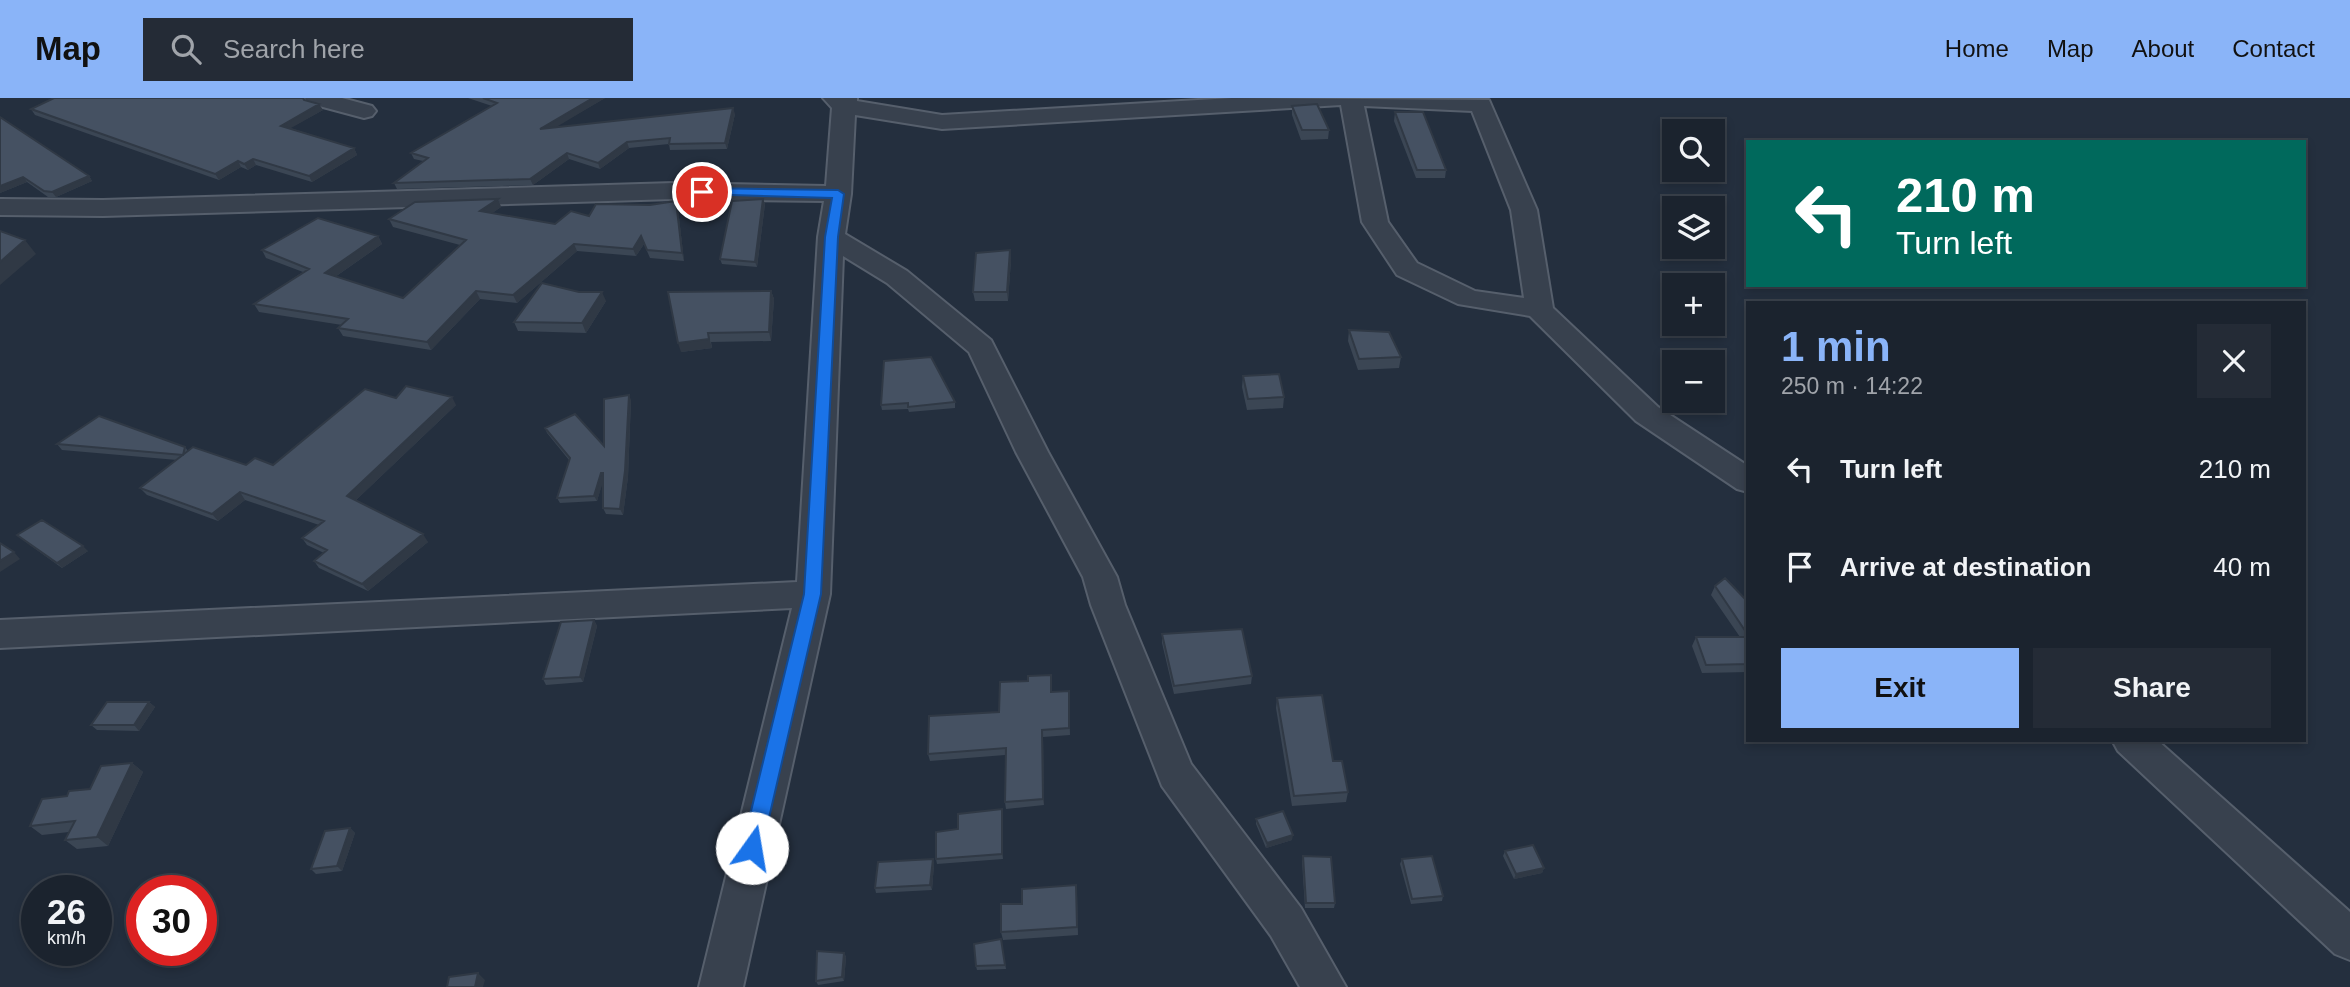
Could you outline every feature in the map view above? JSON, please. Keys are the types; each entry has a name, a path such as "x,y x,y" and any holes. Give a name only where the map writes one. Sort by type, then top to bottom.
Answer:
{"street":[{"path":"316,98 364,111"},
{"path":"1351,98 1375,222 1407,270 1468,298 1537,309"},
{"path":"725,983 813,594 831,237 838,194 841,101 942,122 1351,98 1486,102 1524,209 1539,311 1647,414 1746,480"},
{"path":"0,207 103,208 674,191 838,194"},
{"path":"831,237 897,277 981,347 1032,452 1100,577 1108,605 1176,774 1286,922 1324,987"},
{"path":"0,634 813,594"},
{"path":"2133,742 2350,940"}],"building":[{"path":"54,98 303,98 319,104 281,126 354,148 309,176 253,159 244,164 238,161 215,174 31,109"},
{"path":"483,98 593,98 540,129 733,108 725,143 669,144 670,138 627,142 598,163 567,153 530,179 394,183 428,158 411,153 497,103"},
{"path":"1317,104 1329,130 1302,130 1292,106"},
{"path":"1395,112 1423,112 1446,170 1417,170"},
{"path":"0,117 89,176 52,192 44,191 23,177 0,186"},
{"path":"498,199 480,211 555,224 571,211 589,216 596,204 650,205 676,201 682,253 647,250 641,236 633,249 574,244 513,295 476,291 427,342 338,328 348,319 254,304 309,269 262,250 318,218 378,236 325,273 403,298 466,240 389,219 415,202"},
{"path":"763,199 755,262 720,259 732,201"},
{"path":"0,231 25,240 0,262"},
{"path":"1010,250 1007,292 973,292 976,253"},
{"path":"542,283 579,292 602,292 582,323 514,322"},
{"path":"771,291 769,332 708,333 709,339 678,343 668,292"},
{"path":"1349,330 1389,332 1401,357 1359,359"},
{"path":"931,357 955,402 908,407 908,403 881,405 884,361"},
{"path":"1279,374 1284,397 1248,399 1243,376"},
{"path":"406,386 452,397 347,496 423,534 362,584 314,561 327,550 302,538 324,521 240,492 212,514 140,488 193,447 246,465 255,458 273,465 365,389 396,398"},
{"path":"629,395 620,509 603,508 603,473 594,496 557,498 570,458 545,428 575,414 604,446 604,399"},
{"path":"99,416 185,447 183,455 57,444"},
{"path":"42,520 83,546 57,563 17,535"},
{"path":"0,543 14,552 0,561"},
{"path":"1725,578 1746,600 1746,632 1715,586"},
{"path":"594,620 580,677 543,679 561,622"},
{"path":"1242,629 1252,676 1174,686 1162,634"},
{"path":"1696,637 1746,637 1746,664 1706,665"},
{"path":"1051,675 1051,692 1069,691 1069,728 1042,730 1043,799 1005,802 1006,748 928,754 929,716 999,712 1000,682 1028,681 1028,676"},
{"path":"1322,695 1333,761 1342,761 1348,792 1294,796 1277,698"},
{"path":"107,702 149,702 134,725 91,725"},
{"path":"132,763 97,837 65,840 75,821 30,826 42,799 67,796 69,791 90,789 101,766"},
{"path":"1002,809 1002,854 936,859 936,832 958,829 958,814"},
{"path":"1283,811 1293,835 1267,843 1256,819"},
{"path":"350,828 337,866 311,869 325,831"},
{"path":"1533,845 1544,868 1516,874 1505,851"},
{"path":"1303,856 1331,857 1335,903 1306,903"},
{"path":"1432,856 1443,896 1412,899 1402,859"},
{"path":"933,859 930,885 875,888 878,862"},
{"path":"1076,885 1077,927 1001,932 1001,904 1022,904 1022,889"},
{"path":"1001,939 1005,965 976,966 974,944"},
{"path":"817,951 844,953 842,977 816,981"},
{"path":"478,973 475,987 447,987 449,977"}],"route":[{"path":"702,192 838,194 831,237 813,594 752,848"}]}
